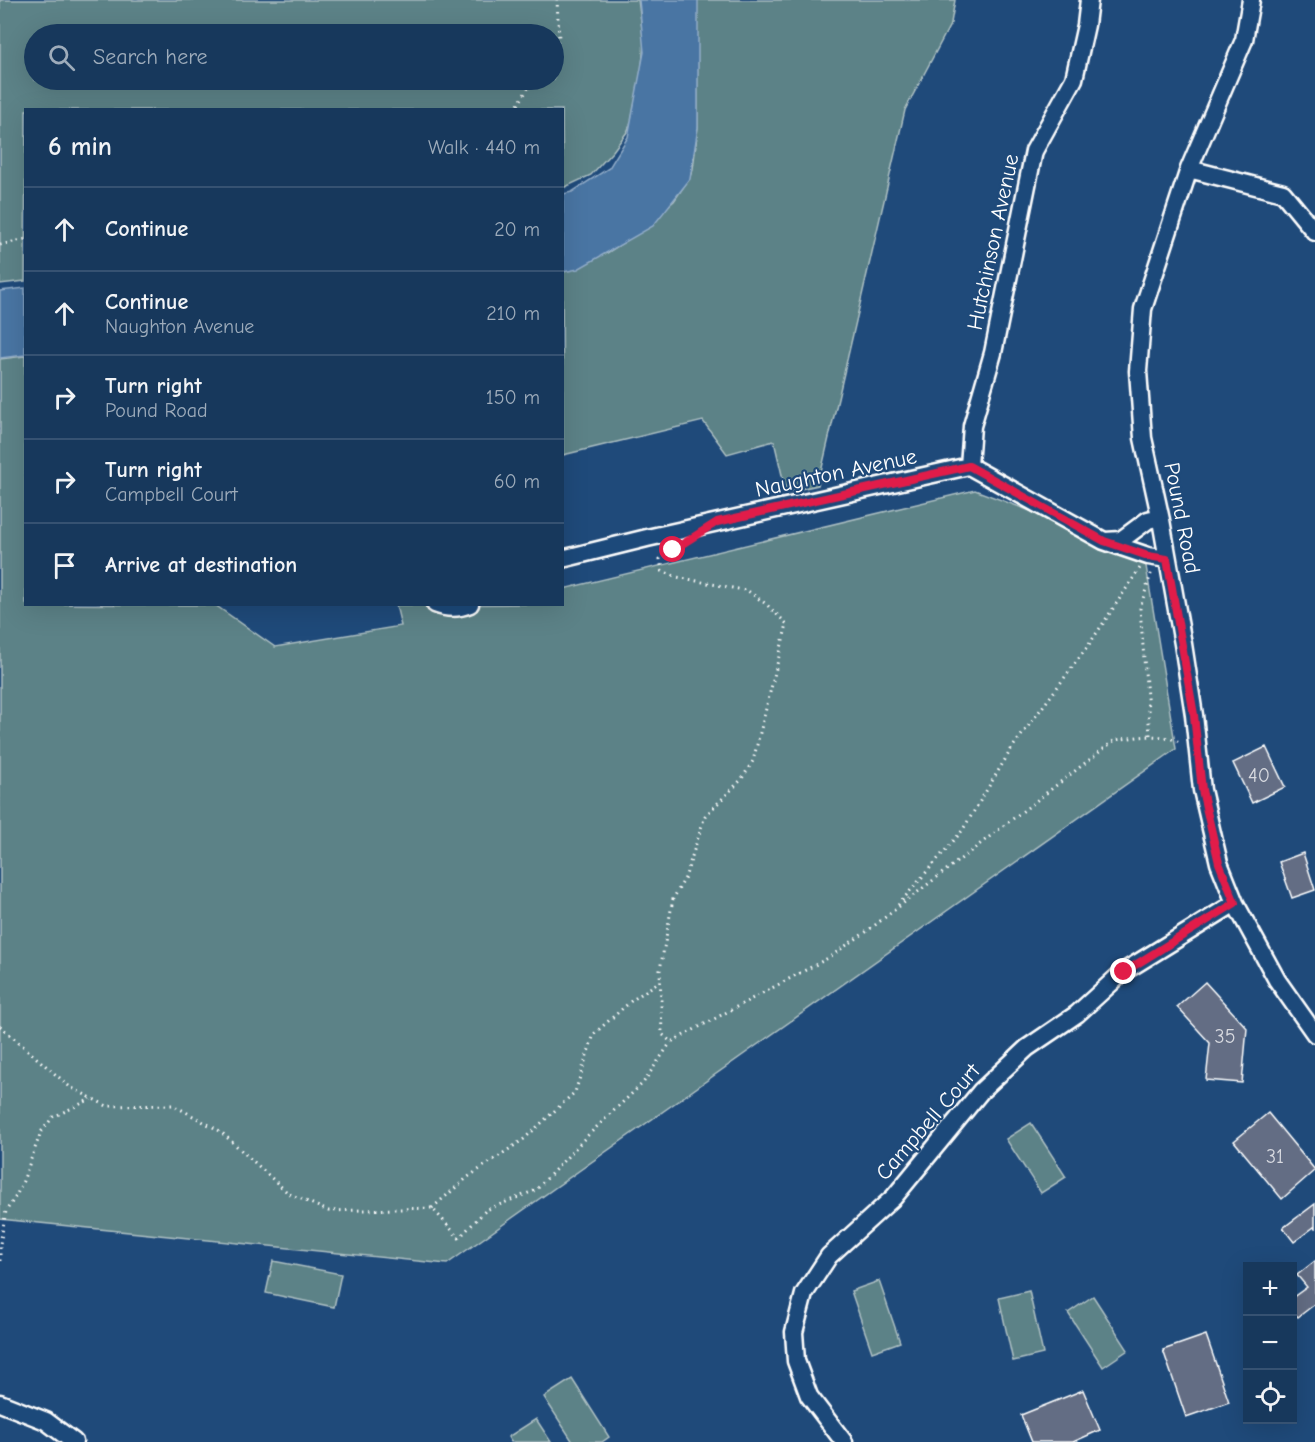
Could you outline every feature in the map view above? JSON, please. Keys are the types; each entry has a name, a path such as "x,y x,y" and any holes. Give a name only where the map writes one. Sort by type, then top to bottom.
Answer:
{"street":[{"name":"Hutchinson Avenue","path":"969,466 972,426 993,353 1034,151 1074,79 1089,0"},
{"name":"Pound Road","path":"1251,0 1244,40 1189,169 1143,309 1138,371 1143,438 1160,517 1157,558 1183,644 1202,790 1219,863 1235,903 1277,980 1315,1034"},
{"path":"1189,169 1283,193 1315,232"},
{"path":"969,466 1104,541 1157,558"},
{"name":"Naughton Avenue","path":"564,559 969,466"},
{"path":"1104,541 1121,540 1148,520 1160,517"},
{"path":"440,606 460,608 465,606"},
{"name":"Campbell Court","path":"844,1442 809,1396 796,1361 794,1332 804,1294 829,1256 894,1197 981,1091 1027,1048 1077,1014 1124,972 1235,903"},
{"path":"0,1404 46,1421 74,1442"}],"path":[{"path":"557,0 558,24"},
{"path":"516,108 527,90"},
{"path":"0,245 24,239"},
{"path":"671,1042 662,1034 660,970 673,899 685,878 705,816 741,780 753,761 787,624 748,591 677,577 662,571 660,559 682,544"},
{"path":"1150,735 1140,609 1157,558"},
{"path":"893,910 962,831 1012,748 1157,558"},
{"path":"432,1208 459,1238 486,1210 536,1191 584,1139 643,1083 671,1042 828,958 866,932 1115,740 1150,735 1179,741 1198,751"},
{"path":"0,1026 70,1087 107,1106 173,1105 220,1131 288,1192 328,1211 432,1208 468,1177 524,1139 575,1092 594,1034 631,1001 660,981"},
{"path":"0,1261 0,1244 6,1211 23,1181 41,1132 53,1117 92,1098"}],"green space":[{"path":"0,0 638,0 644,43 631,123 613,151 591,175 564,188 564,108 24,108 24,281 0,284"},
{"path":"697,0 955,0 951,23 905,110 818,485 786,492 774,441 727,454 703,421 564,455 564,267 607,253 629,239 674,201 693,169 698,127"},
{"path":"24,356 24,606 216,606 275,647 401,626 396,606 564,606 564,589 975,490 1144,554 1176,749 447,1264 0,1219 0,359"},
{"path":"1031,1123 1066,1177 1041,1193 1006,1139"},
{"path":"273,1261 341,1274 334,1307 266,1293"},
{"path":"879,1281 900,1342 872,1352 851,1291"},
{"path":"1029,1291 1043,1354 1013,1361 999,1298"},
{"path":"1093,1296 1128,1350 1103,1367 1068,1313"},
{"path":"572,1379 609,1437 602,1442 573,1442 544,1397"},
{"path":"536,1419 551,1442 511,1442 508,1437"}],"water":[{"path":"639,0 698,0 698,127 690,179 653,226 578,269 564,272 564,194 572,192 609,168 628,137 644,52"},
{"path":"24,288 24,355 0,358 0,291"}],"building":[{"path":"1266,747 1285,787 1252,803 1233,763"},
{"path":"1303,853 1315,890 1292,898 1279,862"},
{"path":"1205,982 1247,1028 1242,1083 1206,1080 1210,1043 1177,1007"},
{"path":"1268,1113 1315,1170 1282,1199 1234,1141"},
{"path":"1315,1204 1315,1228 1294,1242 1283,1228"},
{"path":"1315,1261 1315,1304 1298,1317 1297,1294 1307,1287 1297,1275"},
{"path":"1206,1335 1229,1402 1186,1417 1163,1350"},
{"path":"1083,1390 1100,1430 1073,1442 1032,1442 1021,1415"}],"route":[{"path":"673,550 717,522 969,466 1104,541 1148,556 1167,559 1194,715 1202,790 1219,863 1235,903 1124,972"}]}
